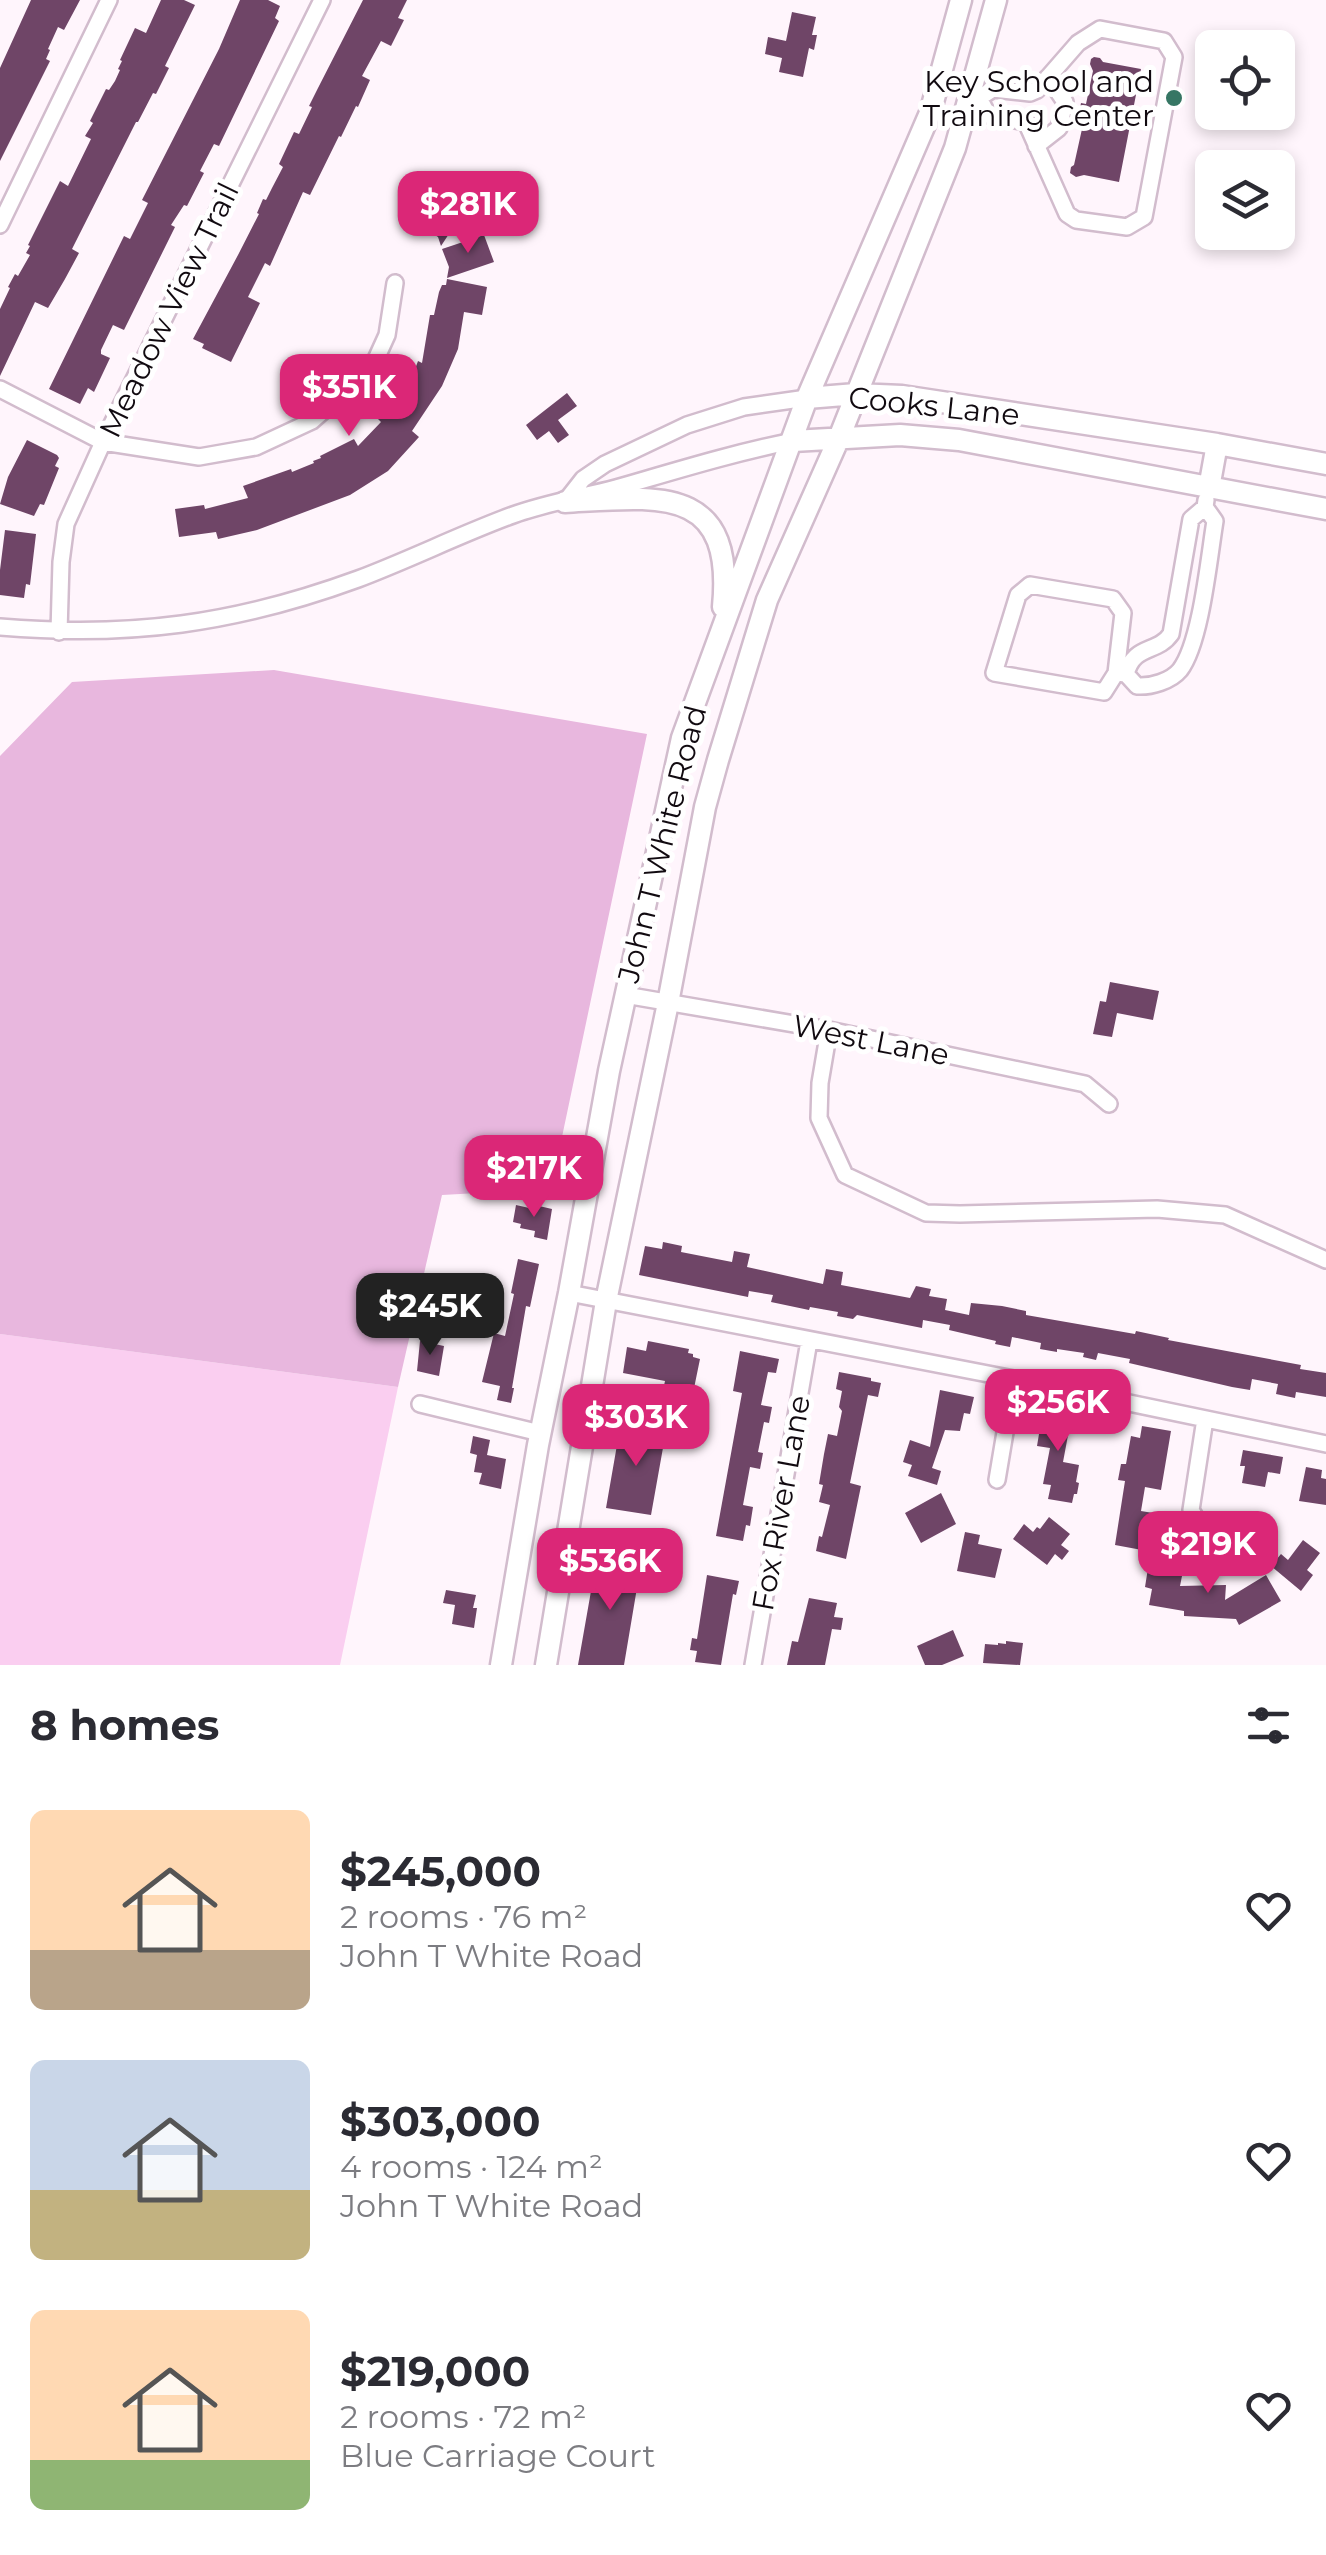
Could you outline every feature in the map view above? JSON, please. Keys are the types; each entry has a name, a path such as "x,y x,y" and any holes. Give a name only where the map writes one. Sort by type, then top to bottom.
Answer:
{"main road":[{"name":"John T White Road","path":"501,1665 608,1071 682,738 807,398 930,113 960,0"},
{"name":"John T White Road","path":"546,1665 606,1301 705,807 767,600 839,438 974,97 996,0"},
{"name":"Cooks Lane","path":"807,398 902,396 1326,464"},
{"name":"Cooks Lane","path":"792,441 900,435 958,440 1207,497 1326,509"},
{"path":"1207,497 1216,444"},
{"path":"565,502 644,498 679,503 702,515 718,541 724,563 721,634"}],"street":[{"path":"0,225 109,0"},
{"name":"Meadow View Trail","path":"59,632 66,524 322,0"},
{"path":"1026,122 1067,214 1076,220 1126,227 1144,216 1174,57 1164,41 1100,28 1078,43 1037,90 1030,93 993,89 974,97 988,115 1026,122 1034,116 1036,104 1030,93"},
{"path":"1036,146 1059,128 1065,102 1048,77"},
{"path":"0,389 104,442 199,457 256,447 312,421 372,368 387,334 396,283"},
{"name":"Cooks Lane","path":"565,502 582,479 605,464 687,426 744,407 807,398"},
{"name":"Cooks Lane","path":"0,627 59,632 138,631 266,609 358,579 515,514 792,441"},
{"path":"1121,673 1137,686 1150,686 1179,672 1194,643 1216,522 1207,497"},
{"path":"1121,673 1123,613 1113,599 1030,585 1018,595 994,673 1104,692 1121,673 1129,662 1138,653 1166,641 1171,634 1191,518 1207,497"},
{"name":"West Lane","path":"625,995 830,1030 1086,1084 1108,1104"},
{"path":"830,1030 820,1083 820,1118 845,1175 926,1213 1157,1209 1225,1215 1326,1260"},
{"path":"569,1293 1326,1444"},
{"name":"Fox River Lane","path":"753,1665 809,1341"},
{"path":"997,1480 1014,1379"},
{"path":"420,1404 540,1433"},
{"path":"1205,1419 1191,1510 1209,1528"}],"shaded area":[{"path":"274,670 647,734 551,1189 442,1195 398,1387 0,1334 0,756 72,682"},
{"path":"0,1334 398,1387 340,1665 0,1665"}],"building":[{"path":"31,0 80,0 64,30 58,27 48,49 46,59 50,61 0,161 0,68"},
{"path":"161,0 184,0 195,5 156,94 153,93 136,122 72,249 79,253 48,308 35,302 0,376 0,309 8,287 30,255 26,253 28,245 60,181 68,186 91,139 85,136 93,123 90,121 106,89 115,81 135,28 146,33"},
{"path":"240,0 268,0 280,6 275,18 279,21 219,146 214,144 187,206 171,225 175,227 124,330 113,325 101,350 110,358 94,392 88,388 80,404 49,389 124,236 130,239 148,203 142,200"},
{"path":"363,0 407,0 398,18 404,20 391,46 381,41 362,76 370,80 358,107 310,195 303,192 270,266 265,263 248,297 260,303 231,362 202,348 204,344 193,339 283,167 279,164 294,132 299,134 312,107 309,106"},
{"path":"792,12 816,17 814,50 809,48 803,77 779,72 782,58 765,54 768,37 786,41"},
{"path":"1094,57 1141,69 1119,182 1070,173 1082,129 1076,128 1081,103 1086,104"},
{"path":"450,185 461,192 455,200 466,208 441,246 438,237 420,225"},
{"path":"484,235 494,262 447,278 449,267 442,249"},
{"path":"447,279 487,287 482,315 464,312 458,349 442,386 412,431 419,437 388,471 350,495 257,530 218,539 216,532 179,537 175,509 204,505 205,509 248,498 243,486 314,463 354,439 358,446 381,422 377,418 388,407 391,410 410,383 418,361 422,363 430,315 434,315 439,292"},
{"path":"567,393 577,406 558,420 569,435 558,443 549,431 537,440 526,425"},
{"path":"27,440 59,458 55,466 59,468 44,505 40,504 34,516 0,504 8,477"},
{"path":"5,530 36,534 30,585 26,584 24,598 0,595"},
{"path":"1110,982 1159,991 1153,1020 1117,1013 1112,1037 1093,1034 1100,1001 1106,1002"},
{"path":"516,1205 552,1209 547,1240 534,1237 535,1231 513,1222"},
{"path":"663,1242 682,1246 681,1252 732,1262 734,1251 750,1254 747,1267 823,1284 826,1269 843,1272 841,1285 910,1298 916,1286 931,1289 929,1296 947,1299 945,1310 969,1315 971,1303 1002,1306 1026,1311 1026,1315 1135,1334 1136,1331 1301,1365 1300,1369 1326,1373 1326,1397 1296,1392 1295,1398 1276,1394 1278,1384 1252,1379 1250,1390 1232,1387 1129,1363 1130,1359 1098,1353 1096,1360 1083,1357 1084,1353 1040,1349 1041,1343 1012,1337 1010,1347 995,1344 996,1341 949,1330 950,1325 923,1320 922,1328 857,1315 853,1319 837,1316 838,1312 771,1302 773,1295 749,1291 748,1297 639,1275 645,1246 662,1249"},
{"path":"518,1259 539,1264 530,1307 526,1306 511,1403 497,1400 500,1386 482,1382 494,1333 505,1336"},
{"path":"420,1341 444,1346 439,1376 417,1371"},
{"path":"648,1341 689,1349 688,1353 700,1359 692,1398 663,1390 665,1381 623,1373 627,1347 646,1351"},
{"path":"740,1351 779,1359 776,1373 768,1372 761,1405 772,1407 769,1423 764,1422 758,1452 763,1453 760,1469 750,1467 743,1505 753,1507 743,1541 716,1536 742,1393 733,1391"},
{"path":"839,1372 881,1383 878,1397 868,1395 850,1483 861,1486 846,1559 816,1551 830,1505 819,1502 823,1485 819,1484 828,1434 837,1436 842,1411 842,1391 836,1389"},
{"path":"940,1390 974,1397 970,1414 964,1413 960,1431 945,1430 932,1468 941,1471 937,1485 908,1476 912,1465 903,1462 910,1440 930,1447"},
{"path":"1039,1409 1076,1415 1063,1462 1079,1465 1077,1494 1072,1503 1048,1499 1051,1485 1043,1484 1050,1448 1037,1446"},
{"path":"621,1422 666,1431 651,1515 606,1508"},
{"path":"1142,1426 1171,1431 1161,1490 1145,1487 1141,1511 1153,1513 1142,1550 1115,1545 1125,1481 1118,1480 1121,1464 1126,1464 1131,1436 1140,1438"},
{"path":"473,1436 490,1440 487,1455 506,1459 501,1489 479,1484 482,1473 474,1472 477,1455 470,1453"},
{"path":"1243,1450 1283,1457 1280,1474 1268,1472 1265,1487 1242,1483"},
{"path":"1306,1467 1322,1470 1326,1505 1299,1501"},
{"path":"941,1493 956,1524 921,1543 905,1513"},
{"path":"1049,1517 1070,1534 1061,1545 1069,1551 1062,1560 1055,1554 1047,1565 1013,1539 1024,1524 1033,1532"},
{"path":"965,1532 980,1535 978,1544 1002,1549 995,1578 957,1571"},
{"path":"1303,1540 1320,1553 1307,1570 1313,1575 1301,1591 1271,1566 1281,1554 1288,1560"},
{"path":"597,1557 641,1564 624,1665 578,1665"},
{"path":"1149,1562 1183,1571 1180,1586 1226,1585 1225,1600 1266,1575 1281,1601 1239,1625 1236,1619 1184,1616 1184,1611 1149,1605 1152,1589 1145,1587"},
{"path":"707,1575 739,1581 736,1595 733,1594 721,1665 695,1662 697,1651 690,1650 692,1638 697,1639"},
{"path":"446,1590 476,1595 474,1628 452,1624 455,1605 443,1603"},
{"path":"809,1598 837,1603 834,1617 843,1618 841,1630 832,1629 825,1665 787,1665 792,1641 798,1642"},
{"path":"953,1630 964,1656 942,1665 925,1665 917,1646"},
{"path":"1023,1643 1020,1665 983,1663 985,1644"}],"place":[{"name":"Key School and Training Center","path":"1174,98"}]}
